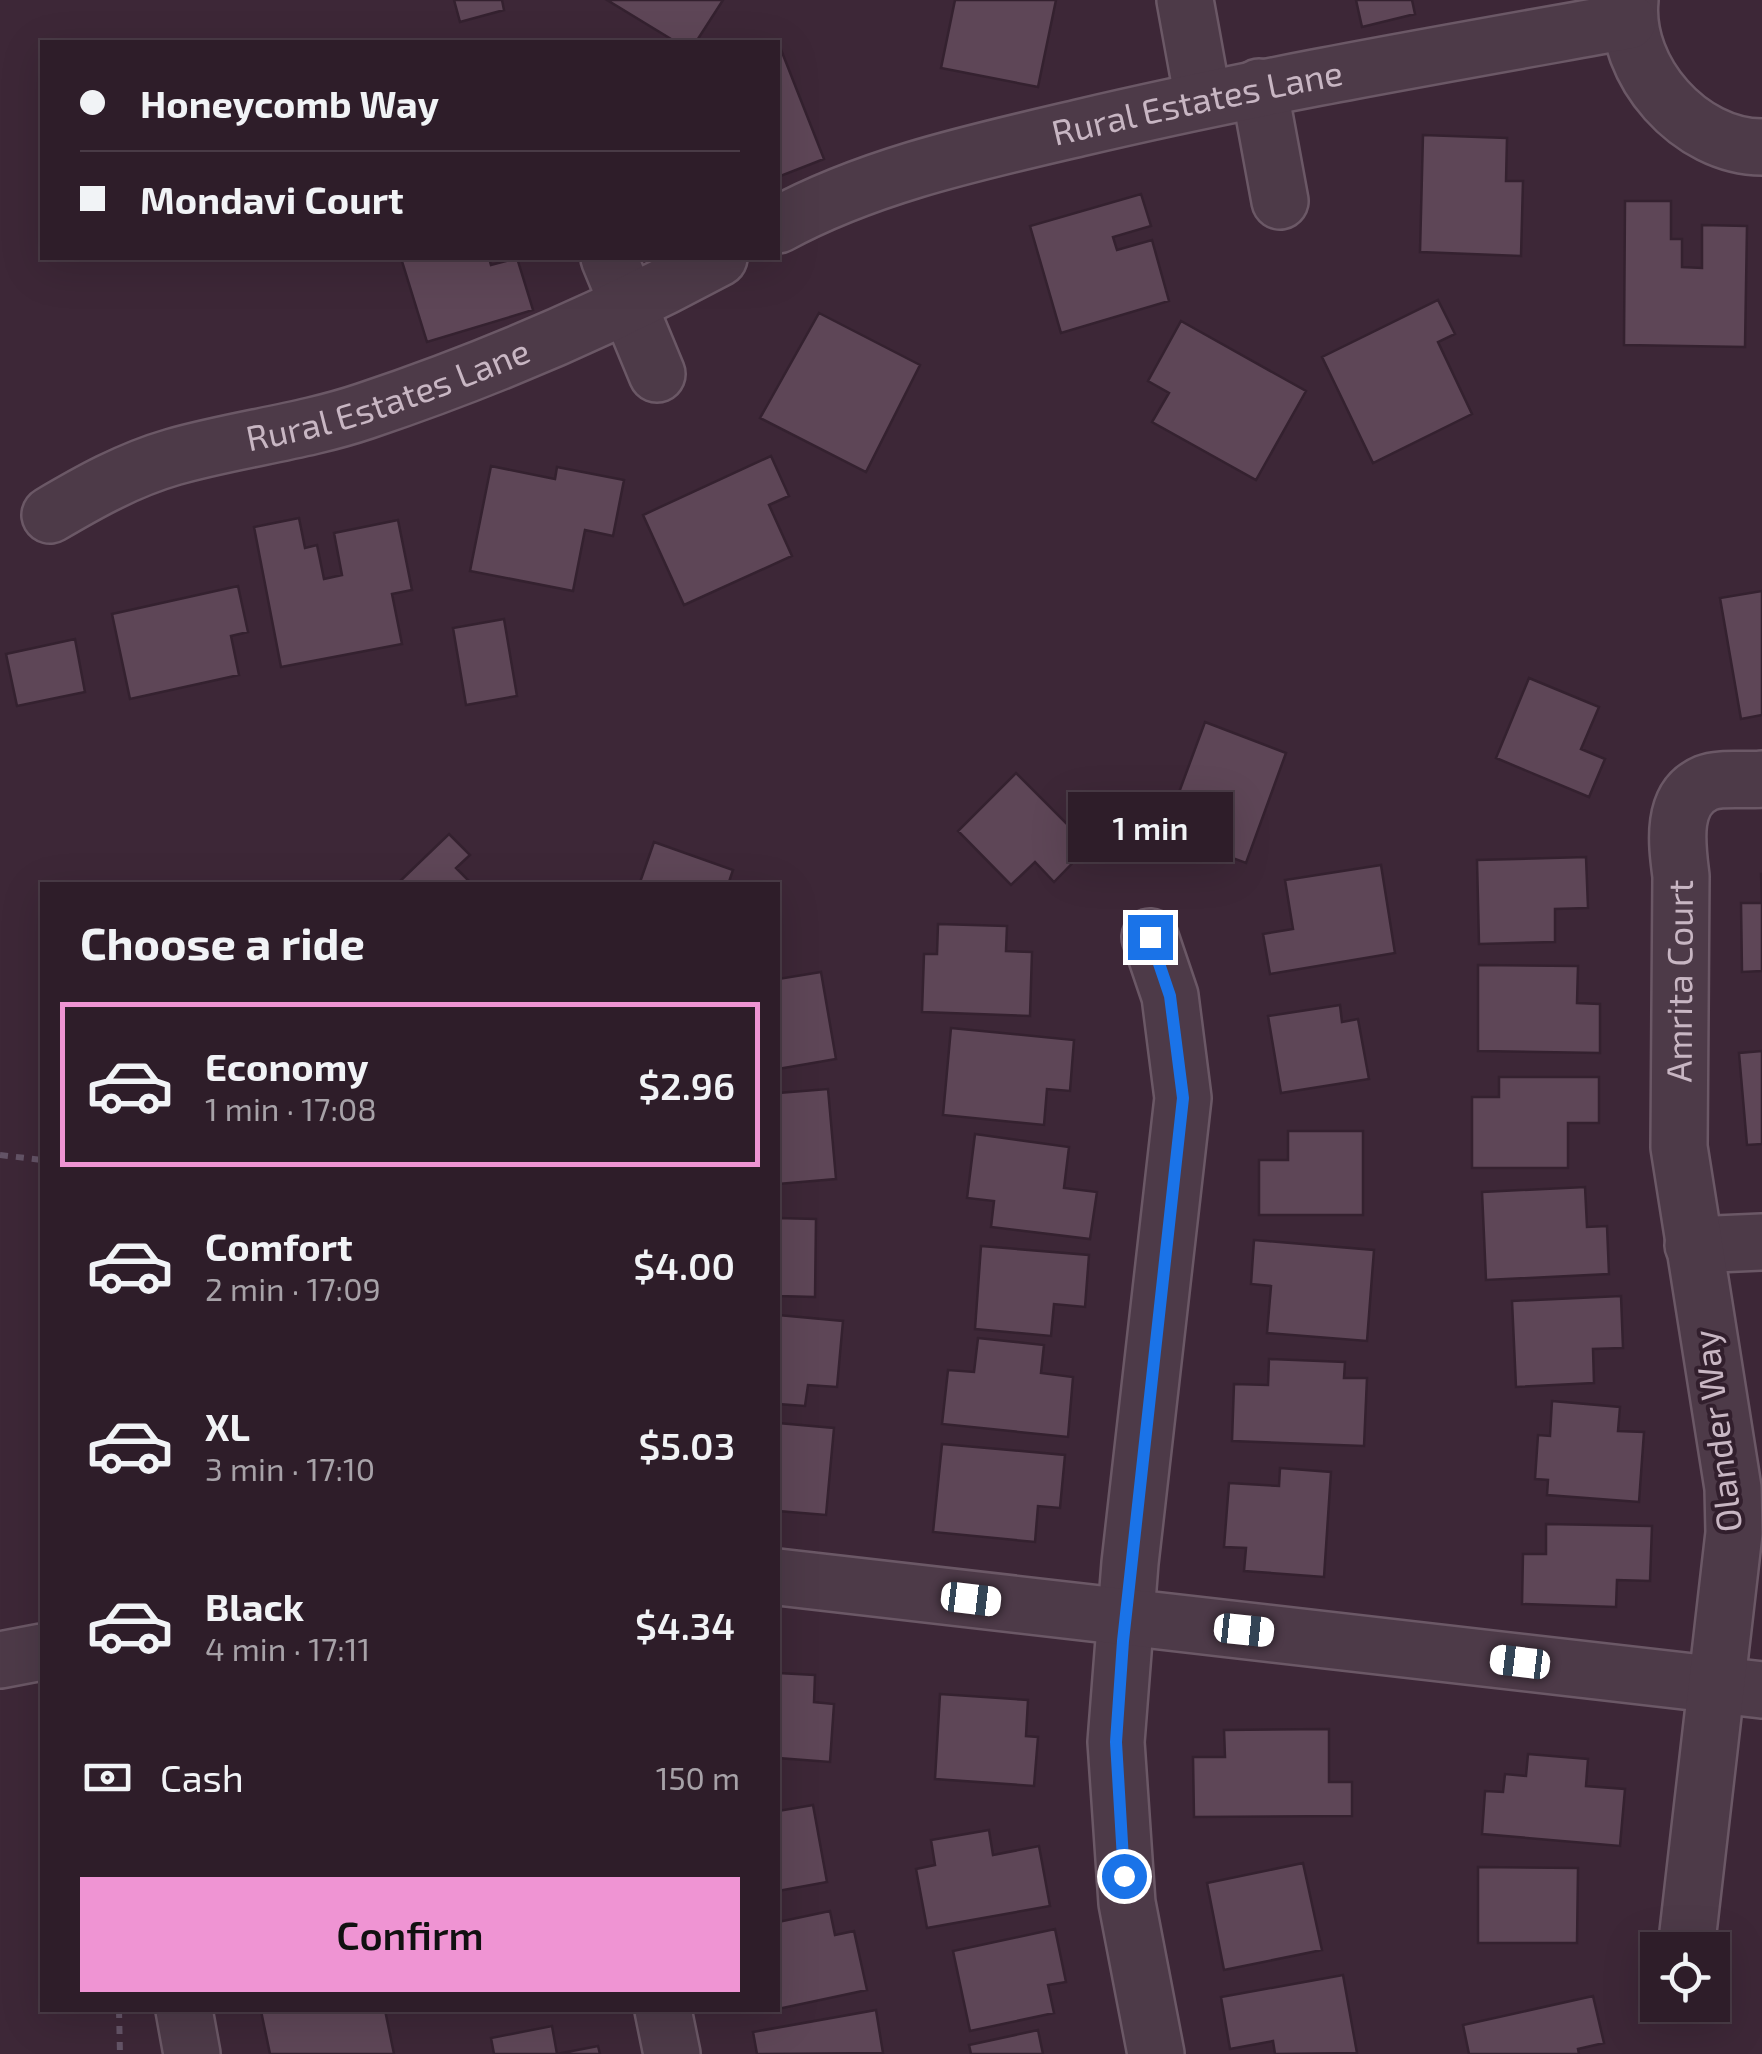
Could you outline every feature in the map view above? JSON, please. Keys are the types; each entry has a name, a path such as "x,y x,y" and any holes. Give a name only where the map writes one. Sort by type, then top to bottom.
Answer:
{"street":[{"path":"1185,0 1203,99"},
{"path":"1629,10 1645,68 1667,104 1703,130 1746,147 1762,146"},
{"name":"Rural Estates Lane","path":"780,225 864,185 1203,99 1629,10"},
{"path":"1259,87 1280,200"},
{"name":"Rural Estates Lane","path":"50,515 111,479 170,458 362,412 620,282 711,260"},
{"path":"620,282 657,374"},
{"name":"Amrita Court","path":"1693,1245 1679,1147 1681,876 1676,836 1682,806 1706,783 1762,779"},
{"path":"1150,937 1170,996 1183,1098 1125,1617 1116,1742 1120,1850 1156,2054"},
{"path":"1693,1245 1762,1242"},
{"name":"Olander Way","path":"1688,1932 1740,1688 1733,1488 1693,1245"},
{"path":"780,1578 1740,1688"},
{"path":"0,1660 40,1652"},
{"path":"184,2012 192,2054"},
{"path":"663,2012 672,2054"}],"path":[{"path":"0,1154 40,1160"},
{"path":"119,2012 120,2054"}],"building":[{"path":"454,0 502,0 504,10 460,22"},
{"path":"607,0 723,0 697,40 673,40"},
{"path":"955,0 1056,0 1038,87 941,68"},
{"path":"1356,0 1412,0 1415,14 1362,27"},
{"path":"780,47 824,159 780,176"},
{"path":"1423,135 1507,138 1506,181 1523,181 1521,256 1420,252"},
{"path":"1141,194 1151,226 1113,237 1117,250 1152,240 1169,301 1061,333 1030,226"},
{"path":"1625,201 1671,201 1671,239 1682,239 1682,267 1702,268 1702,225 1747,226 1745,347 1624,345"},
{"path":"402,260 490,260 491,265 518,260 533,310 427,342"},
{"path":"1438,300 1455,334 1438,342 1472,414 1373,463 1322,357"},
{"path":"819,313 920,365 866,472 760,418"},
{"path":"1181,321 1306,391 1256,480 1152,422 1169,393 1148,381"},
{"path":"771,456 789,496 769,505 792,556 684,605 643,515"},
{"path":"491,466 555,479 557,467 624,480 613,536 585,530 573,591 470,571"},
{"path":"299,518 305,548 317,545 324,579 342,575 334,533 398,520 412,590 392,594 402,644 281,667 254,527"},
{"path":"238,586 248,632 231,636 239,675 130,699 112,614"},
{"path":"1762,591 1762,715 1741,719 1720,598"},
{"path":"504,619 517,696 466,705 453,628"},
{"path":"75,639 85,692 17,706 6,654"},
{"path":"1529,678 1599,707 1581,749 1605,759 1589,797 1496,758"},
{"path":"1205,722 1286,753 1246,863 1164,833"},
{"path":"1016,773 1089,846 1054,882 1035,862 1011,885 958,831"},
{"path":"449,834 470,855 456,868 470,882 399,882"},
{"path":"654,842 733,870 729,882 640,882"},
{"path":"1586,857 1588,908 1555,909 1555,942 1479,944 1477,860"},
{"path":"1381,865 1395,953 1270,974 1263,934 1293,929 1285,880"},
{"path":"1741,903 1762,903 1762,971 1742,972"},
{"path":"938,924 1007,926 1006,951 1032,952 1030,1016 922,1012 924,954 937,954"},
{"path":"1478,965 1578,966 1577,1003 1600,1004 1600,1053 1478,1051"},
{"path":"821,972 836,1059 780,1069 780,979"},
{"path":"1340,1005 1342,1022 1358,1019 1369,1079 1281,1093 1268,1016"},
{"path":"951,1028 1074,1040 1070,1091 1047,1089 1044,1125 943,1115"},
{"path":"1762,1051 1762,1144 1747,1145 1739,1053"},
{"path":"1499,1077 1599,1077 1599,1123 1568,1123 1568,1168 1472,1168 1472,1097 1499,1097"},
{"path":"828,1089 836,1179 780,1184 780,1093"},
{"path":"1288,1131 1363,1131 1363,1215 1259,1215 1259,1160 1288,1160"},
{"path":"975,1134 1069,1147 1064,1188 1097,1192 1090,1239 991,1227 994,1201 967,1198"},
{"path":"1585,1187 1587,1227 1607,1226 1609,1274 1486,1280 1482,1192"},
{"path":"780,1218 816,1219 815,1297 780,1296"},
{"path":"1254,1240 1374,1250 1367,1341 1267,1333 1271,1286 1251,1284"},
{"path":"981,1246 1089,1255 1085,1307 1054,1304 1051,1336 975,1329"},
{"path":"1621,1296 1623,1348 1593,1349 1594,1383 1516,1387 1512,1301"},
{"path":"780,1315 843,1321 837,1387 808,1385 805,1406 780,1404"},
{"path":"978,1338 1044,1345 1041,1373 1073,1377 1068,1437 942,1424 948,1370 974,1372"},
{"path":"1269,1359 1345,1362 1344,1378 1367,1378 1364,1446 1232,1441 1234,1384 1268,1385"},
{"path":"1552,1401 1620,1407 1618,1431 1644,1432 1639,1502 1547,1495 1548,1480 1535,1479 1538,1435 1550,1436"},
{"path":"780,1423 834,1428 826,1515 780,1511"},
{"path":"942,1444 1065,1455 1060,1508 1038,1506 1035,1542 933,1532"},
{"path":"1280,1468 1331,1472 1324,1577 1244,1571 1246,1548 1224,1547 1229,1483 1279,1486"},
{"path":"1546,1524 1652,1526 1650,1581 1617,1580 1616,1607 1522,1604 1523,1554 1546,1554"},
{"path":"780,1673 815,1675 814,1702 834,1704 830,1762 780,1758"},
{"path":"940,1694 1028,1700 1026,1736 1038,1737 1034,1786 935,1779"},
{"path":"1329,1729 1329,1782 1352,1782 1352,1816 1194,1817 1193,1757 1225,1757 1224,1730"},
{"path":"1528,1754 1588,1759 1586,1786 1625,1789 1620,1846 1482,1834 1485,1791 1503,1792 1505,1774 1526,1776"},
{"path":"813,1805 827,1882 780,1891 780,1811"},
{"path":"989,1830 993,1855 1039,1846 1050,1906 927,1928 916,1869 935,1865 931,1840"},
{"path":"1303,1863 1322,1950 1224,1970 1207,1883"},
{"path":"1478,1867 1578,1868 1577,1943 1478,1943"},
{"path":"830,1911 835,1935 854,1931 867,1990 780,2009 780,1922"},
{"path":"1055,1929 1066,1982 1048,1985 1054,2013 970,2031 953,1951"},
{"path":"1343,1975 1357,2053 1275,2054 1273,2041 1230,2049 1221,1997"},
{"path":"1593,1996 1604,2043 1578,2049 1579,2054 1469,2054 1463,2025"},
{"path":"876,2010 883,2053 757,2054 753,2032"},
{"path":"261,2012 385,2012 394,2054 270,2054"},
{"path":"552,2026 557,2054 494,2054 491,2038"},
{"path":"1038,2030 1043,2054 971,2054 969,2045"},
{"path":"598,2046 600,2054 557,2054"}],"route":[{"path":"1124,1876 1116,1742 1123,1641 1183,1098 1180,1046 1170,996 1150,937"}]}
